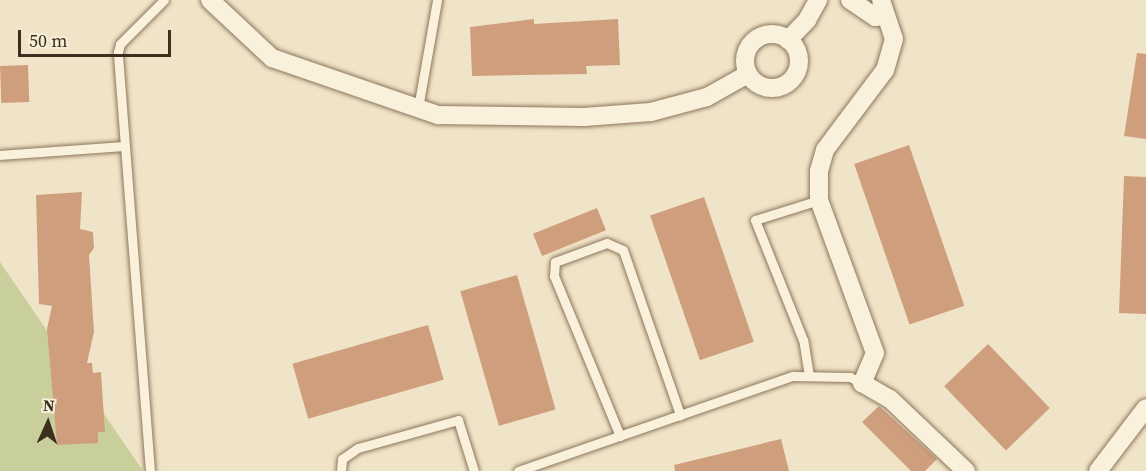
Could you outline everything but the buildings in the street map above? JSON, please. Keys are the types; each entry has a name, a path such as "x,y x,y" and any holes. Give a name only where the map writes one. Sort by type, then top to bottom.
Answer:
{"street":[{"path":"210,0 272,58 418,108 450,115 584,117 651,112 707,97 748,74"},
{"path":"789,40 807,20 818,0"},
{"path":"850,0 874,16 883,8 894,39 885,70 825,150 819,171 819,200 875,353 862,383 890,399 966,471"},
{"path":"776,32 795,43 801,64 790,84 769,89 748,74 744,57 754,39 776,32"},
{"path":"1098,471 1146,408"}],"lane":[{"path":"150,471 123,146 120,44 164,0"},
{"path":"418,108 437,0"},
{"path":"0,155 123,146"},
{"path":"809,376 803,340 755,220 819,200"},
{"path":"620,436 554,276 555,262 607,243 623,250 680,415"},
{"path":"518,471 793,376 850,377 862,383"},
{"path":"341,471 342,459 358,448 458,420 474,471"}],"green space":[{"path":"0,262 143,471 0,471"}]}
